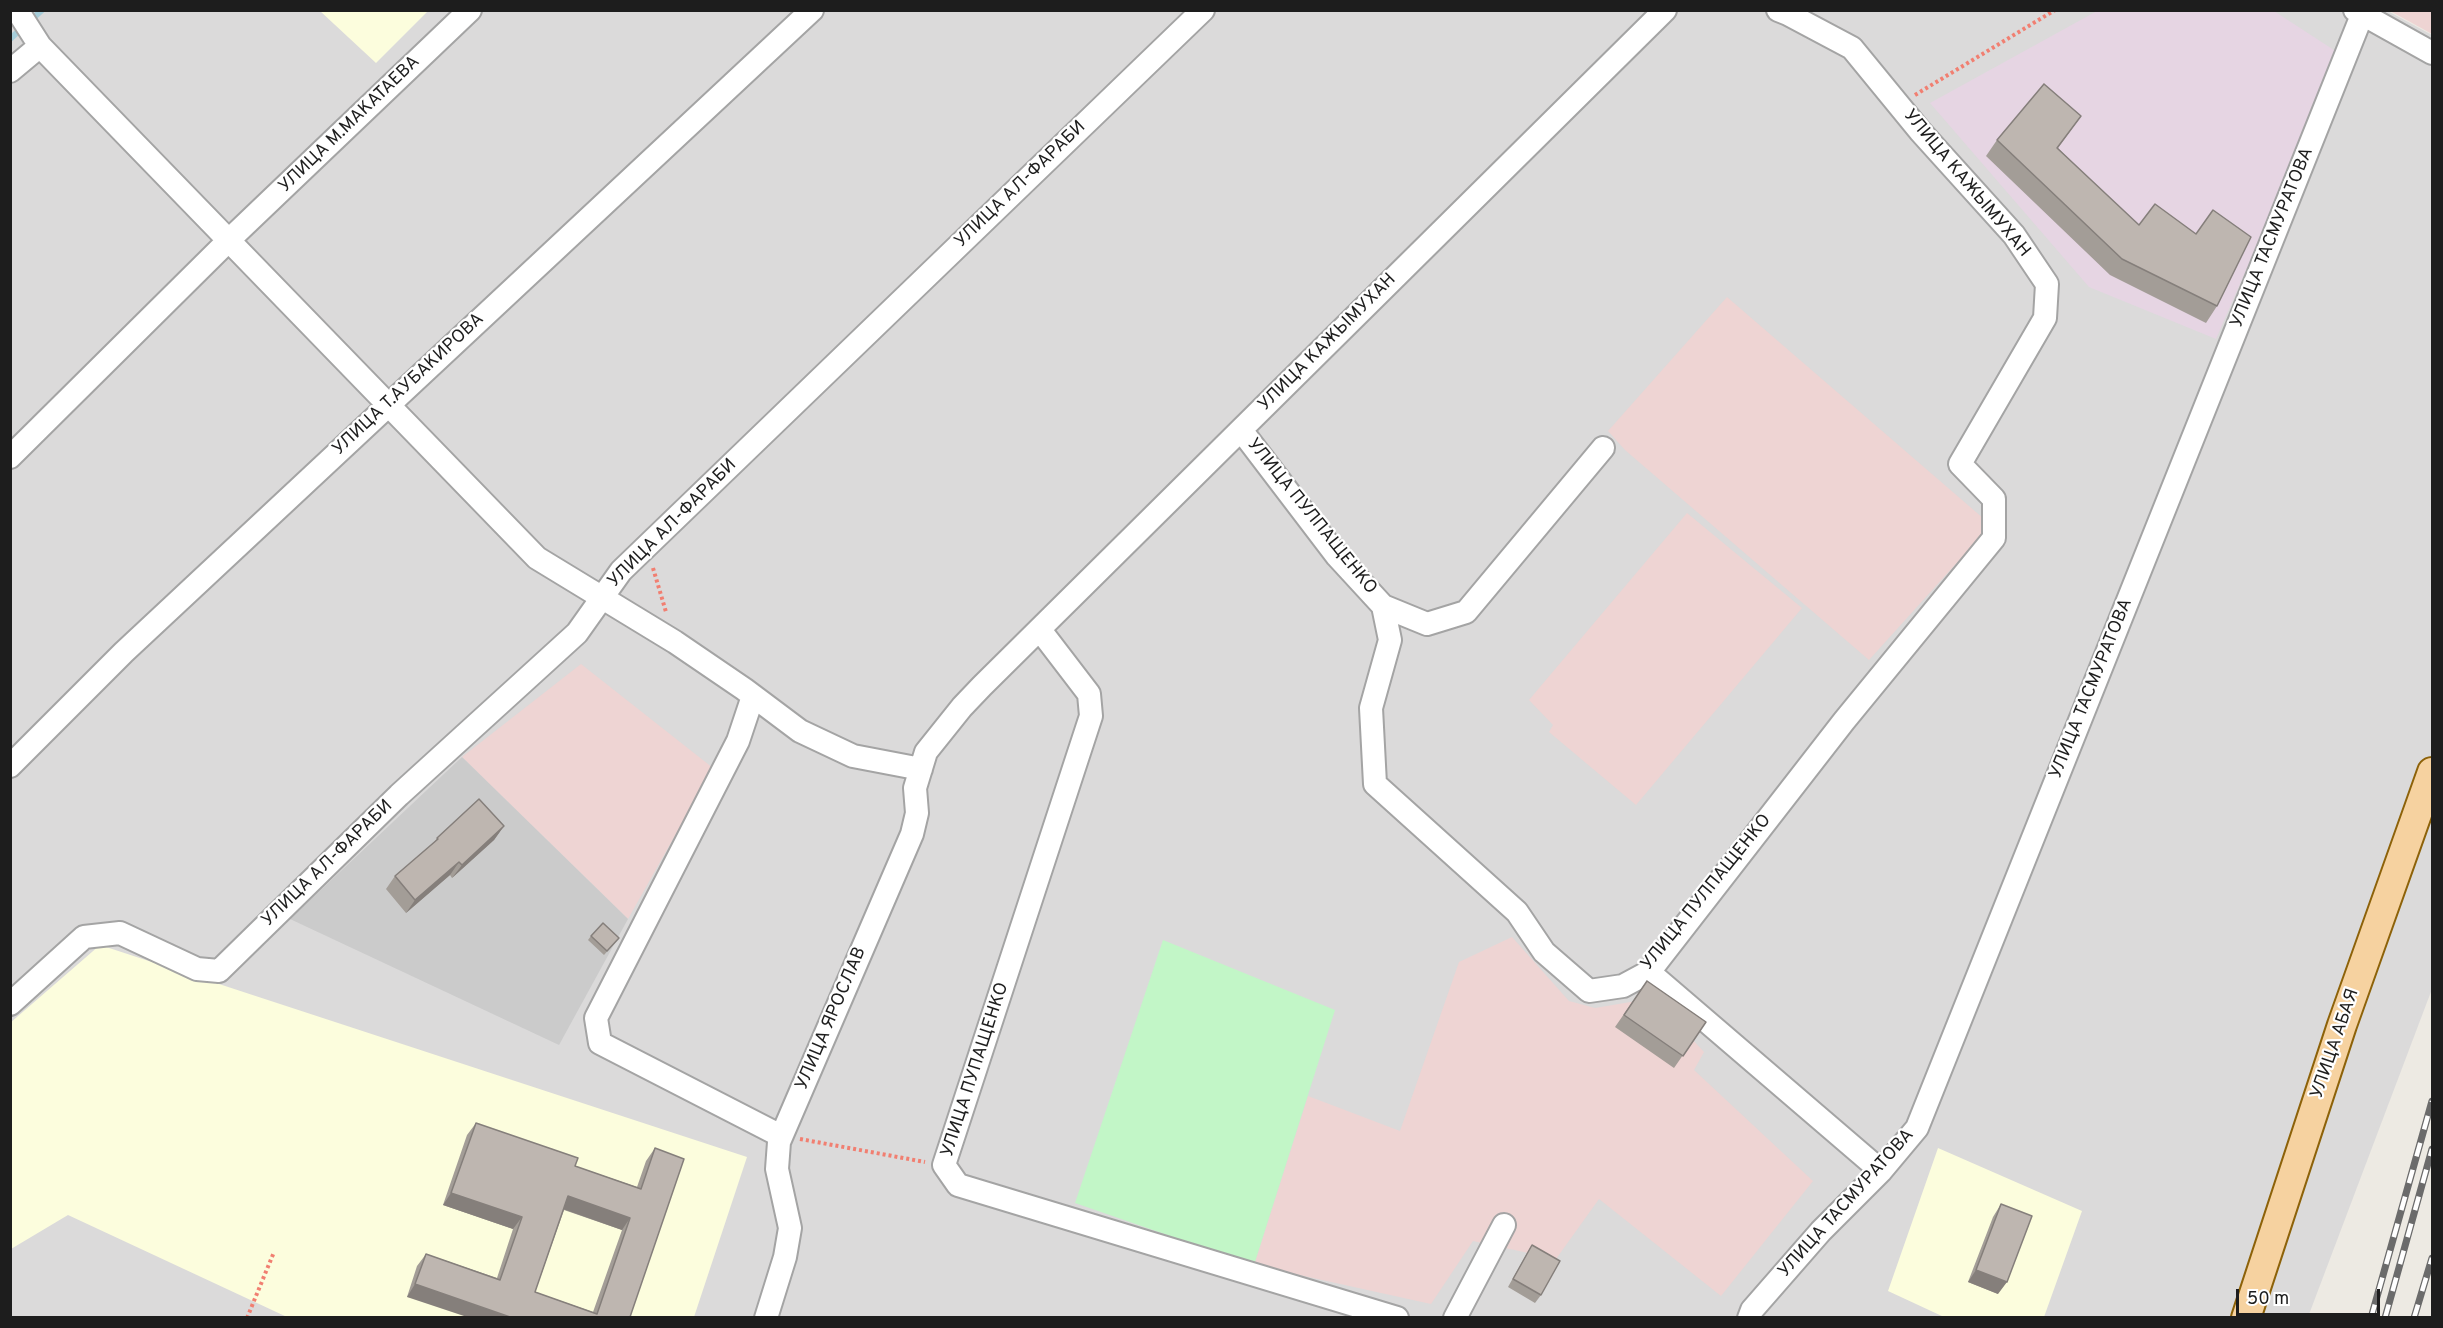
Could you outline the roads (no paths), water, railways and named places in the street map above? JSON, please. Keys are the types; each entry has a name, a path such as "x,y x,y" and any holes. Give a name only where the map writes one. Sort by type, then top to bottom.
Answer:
{"main road":[{"name":"УЛИЦА АБАЯ","path":"2246,1317 2342,1024 2433,772"}],"street":[{"path":"17,10 40,46 537,558 603,596 675,642 800,732 853,756 921,769"},
{"name":"УЛИЦА М.МАКАТАЕВА","path":"10,457 229,240 470,10"},
{"name":"УЛИЦА Т.АУБАКИРОВА","path":"10,766 124,652 812,10"},
{"name":"УЛИЦА АЛ-ФАРАБИ","path":"10,1004 84,937 120,933 197,969 219,971 399,795 577,633 621,571 1203,10"},
{"name":"УЛИЦА КАЖЫМУХАН","path":"944,730 962,707 1665,10"},
{"name":"УЛИЦА КАЖЫМУХАН","path":"1778,10 1852,48 2014,235 2046,284 2045,318 1960,464"},
{"path":"2358,13 2433,53"},
{"name":"УЛИЦА ТАСМУРАТОВА","path":"1749,1317 1752,1310 1821,1231 1881,1171 1917,1128 2358,13"},
{"path":"10,71 40,46"},
{"name":"УЛИЦА ПУЛПАЩЕНКО","path":"1241,430 1337,556 1383,606 1390,640 1371,708 1375,784 1517,912 1544,952 1589,991 1623,986 1649,972 1844,721 1994,537 1994,499 1960,464"},
{"path":"1383,606 1427,624 1466,612 1603,447"},
{"name":"УЛИЦА ПУПАЩЕНКО","path":"1040,630 1089,694 1091,716 945,1165 958,1185 1397,1317"},
{"path":"753,696 738,741 596,1018 600,1043 781,1136"},
{"name":"УЛИЦА ЯРОСЛАВ","path":"766,1317 785,1257 790,1228 777,1169 779,1142 912,834 917,813 915,788 926,752 944,730"},
{"path":"1649,972 1881,1171"},
{"path":"1455,1317 1504,1225"}],"waterway":[{"path":"10,39 42,10"}],"railway":[{"path":"2371,1318 2432,1101"},
{"path":"2385,1318 2432,1149"},
{"path":"2414,1318 2432,1258"}]}
